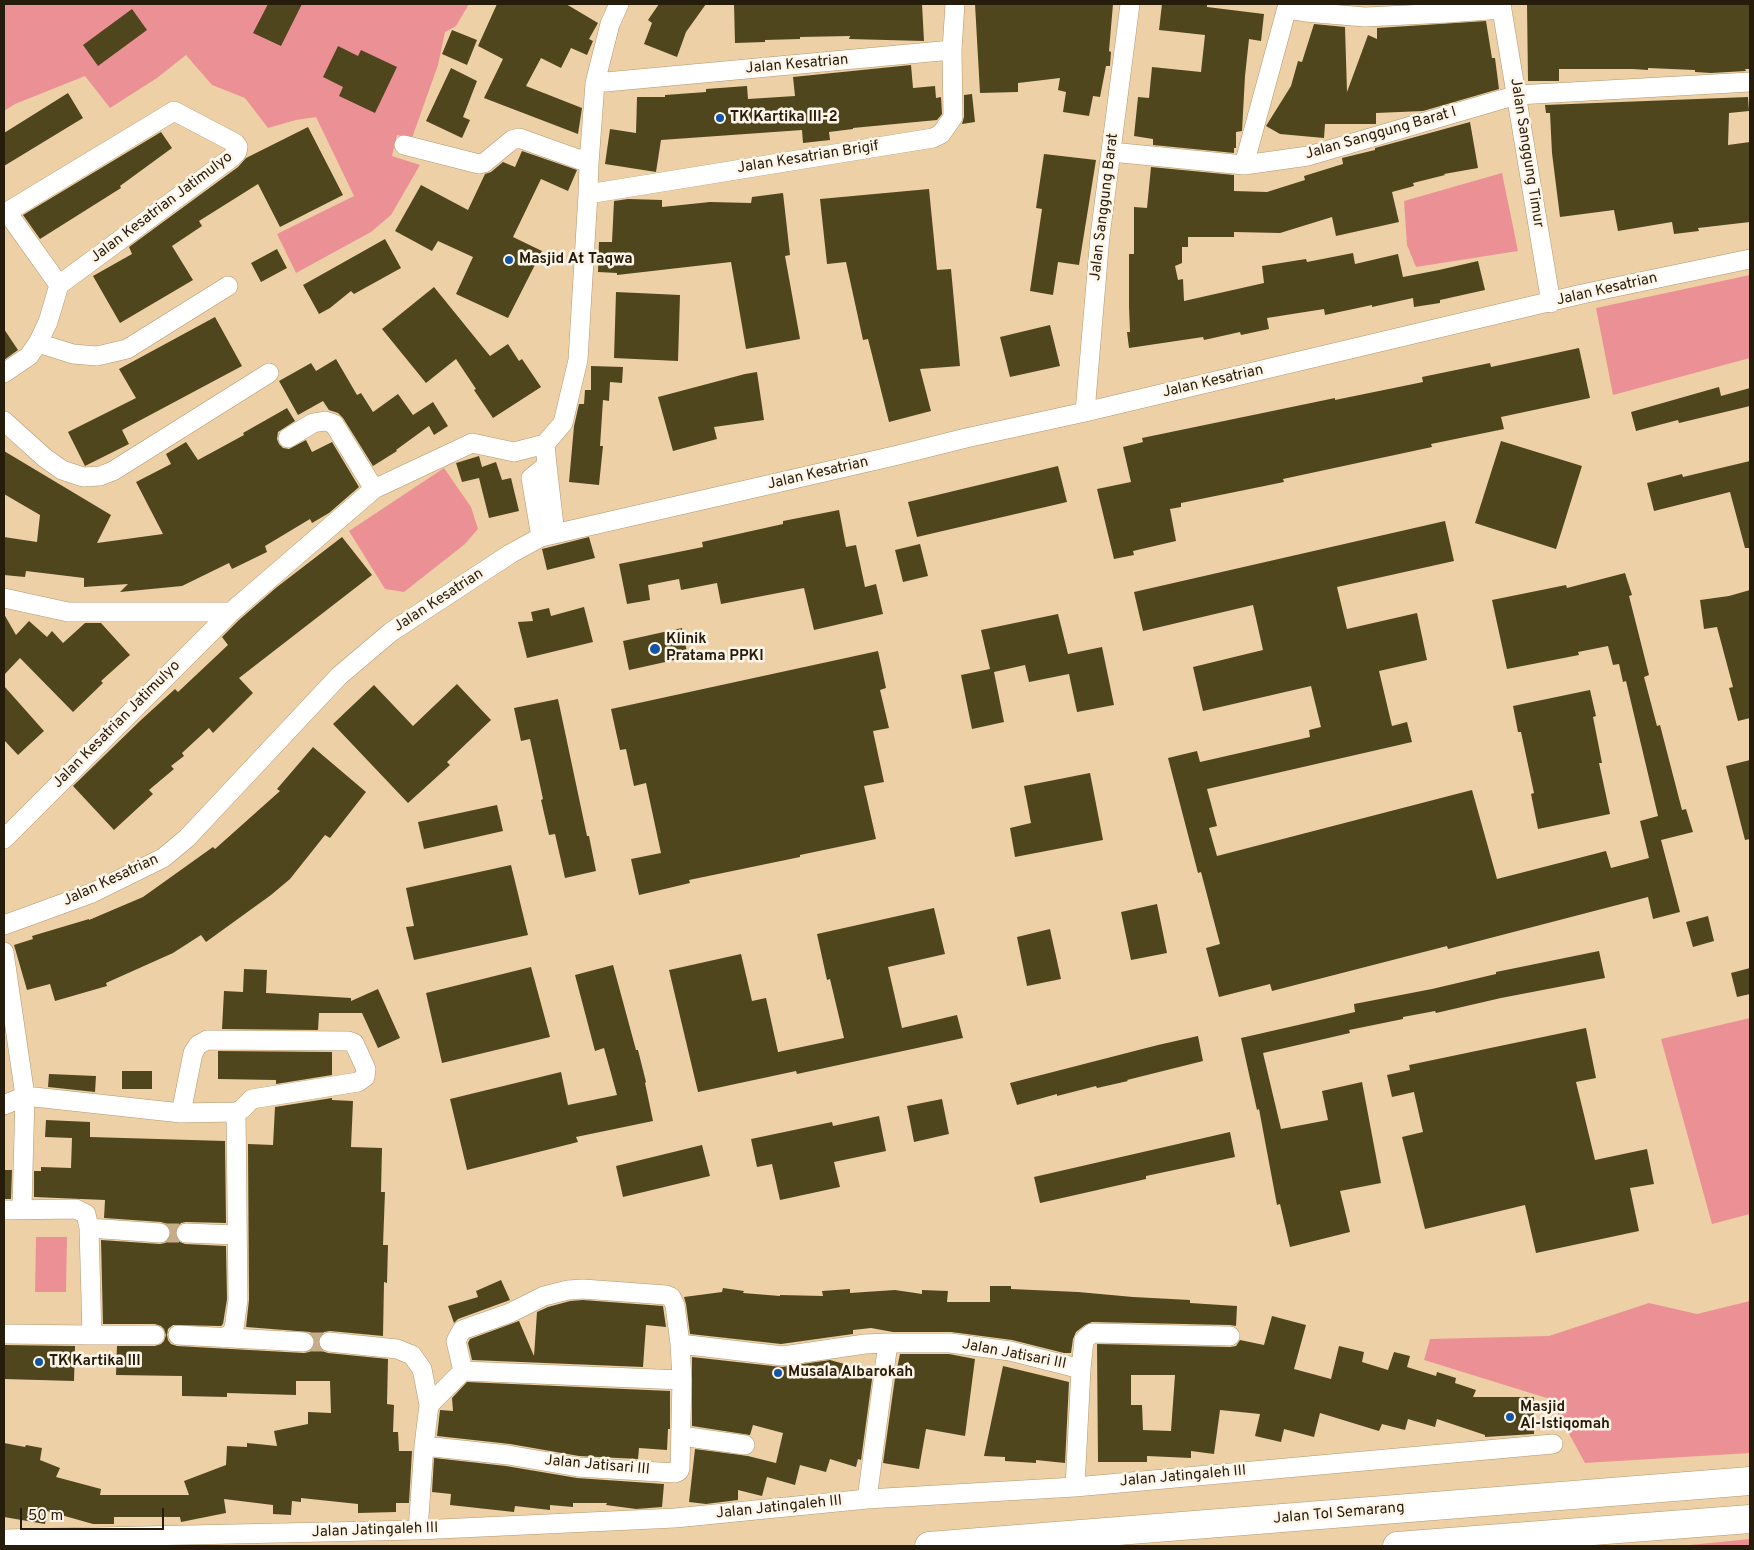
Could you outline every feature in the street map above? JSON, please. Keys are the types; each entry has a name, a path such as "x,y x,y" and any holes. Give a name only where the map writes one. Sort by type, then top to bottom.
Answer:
{"highway":[{"name":"Jalan Tol Semarang","path":"929,1546 1750,1481"},
{"path":"1398,1546 1750,1519"}],"street":[{"path":"548,536 545,444 563,423 578,360 588,194 588,163 595,83 610,24 619,4"},
{"path":"952,50 955,4"},
{"name":"Jalan Sanggung Barat","path":"1085,412 1100,236 1130,4"},
{"path":"1244,164 1288,6 1305,12 1365,17 1448,14 1502,6"},
{"name":"Jalan Sanggung Timur","path":"1502,6 1551,303"},
{"name":"Jalan Kesatrian","path":"595,83 952,50"},
{"name":"Jalan Kesatrian Brigif","path":"588,194 933,138 941,134 952,117 952,50"},
{"name":"Jalan Sanggung Barat I","path":"1111,152 1244,164 1308,156 1516,95 1750,82"},
{"name":"Jalan Kesatrian Jatimulyo","path":"174,111 235,143 238,147 237,152 231,158 59,285 5,210 174,111"},
{"path":"404,145 480,164 484,163 512,140 519,138 588,163"},
{"name":"Jalan Kesatrian","path":"4,925 92,893 163,858 187,838 339,676 391,632 510,554 548,536 1551,303 1582,294 1750,259"},
{"path":"4,373 29,356 38,343 48,322 59,285"},
{"path":"38,343 73,354 97,356 127,349 228,286"},
{"path":"4,422 45,458 62,470 84,477 100,476 113,471 269,373"},
{"path":"288,438 313,422 325,421 334,424 374,489"},
{"name":"Jalan Kesatrian Jatimulyo","path":"4,839 231,612 374,489 472,442 514,452 545,444"},
{"path":"514,452 530,478 548,536"},
{"path":"530,478 547,465"},
{"path":"4,598 68,612 231,612"},
{"path":"4,952 25,1096 13,1209 76,1209 86,1214 92,1335"},
{"path":"4,1105 25,1096 181,1113 236,1112 252,1099 358,1082 365,1077 366,1069 354,1043 348,1041 208,1040 198,1046 193,1053 181,1113"},
{"path":"223,1338 232,1332 236,1325 238,1300 236,1112"},
{"path":"88,1228 160,1233"},
{"path":"186,1233 236,1235"},
{"name":"Jalan Jatisari III","path":"424,1446 578,1467 675,1473 679,1471 682,1380 680,1344 675,1305 671,1298 666,1295 583,1289 568,1290 544,1296 510,1313 462,1330 456,1341 463,1371"},
{"path":"1081,1368 1084,1340 1092,1333 1230,1336"},
{"path":"4,1334 156,1335"},
{"path":"178,1335 304,1342"},
{"path":"329,1342 397,1349 412,1355 422,1370 429,1405 418,1530"},
{"path":"867,1499 888,1342"},
{"name":"Jalan Jatisari III","path":"680,1344 783,1356 888,1342 950,1344 1010,1351 1081,1368 1075,1487"},
{"path":"429,1405 463,1371 682,1380"},
{"path":"681,1436 745,1445"},
{"name":"Jalan Jatingaleh III","path":"4,1539 418,1530 675,1518 867,1499 1075,1487 1553,1444"}],"shaded area":[{"path":"4,4 469,4 456,26 445,32 438,65 412,138 397,135 392,156 420,165 391,215 371,232 296,273 277,234 354,196 316,117 296,120 268,128 245,98 212,85 186,55 157,78 110,108 85,76 15,104 4,111"},
{"path":"1502,173 1518,251 1416,267 1407,245 1404,201"},
{"path":"1750,275 1750,358 1613,395 1596,308"},
{"path":"444,468 471,507 478,529 465,544 404,592 385,589 349,531"},
{"path":"1750,1018 1750,1214 1712,1224 1661,1039"},
{"path":"36,1237 67,1237 66,1292 35,1292"},
{"path":"1750,1301 1750,1453 1585,1463 1550,1399 1424,1360 1430,1339 1549,1336 1649,1303 1697,1314"},
{"path":"1750,1539 1750,1546 1680,1546"}],"building":[{"path":"268,4 302,4 281,46 253,33"},
{"path":"497,4 566,4 598,23 589,39 593,41 587,55 571,48 561,68 541,58 526,86 582,108 578,134 484,98 503,59 478,46"},
{"path":"659,4 706,4 686,32 677,57 644,44 652,23 648,20"},
{"path":"734,4 922,4 924,41 849,39 850,36 800,37 800,39 735,43"},
{"path":"975,4 1113,4 1109,51 1111,52 1110,66 1106,66 1100,97 1093,96 1089,116 1063,112 1066,92 1058,90 1060,78 1018,83 1018,92 980,93"},
{"path":"1162,4 1207,4 1207,7 1264,14 1261,41 1249,39 1242,131 1236,132 1236,148 1234,148 1234,153 1153,145 1153,139 1134,136 1138,97 1149,98 1152,67 1201,72 1205,35 1159,30"},
{"path":"1527,4 1750,4 1750,69 1745,69 1746,71 1711,73 1695,72 1695,70 1648,68 1648,70 1559,69 1559,81 1528,81"},
{"path":"132,9 147,30 98,66 83,45"},
{"path":"1486,21 1492,58 1495,58 1499,89 1423,111 1376,113 1376,124 1325,124 1324,138 1280,134 1266,126 1291,86 1298,61 1302,62 1314,24 1345,27 1347,92 1368,35 1377,39 1377,28"},
{"path":"452,30 477,40 467,65 442,54"},
{"path":"338,46 358,56 361,50 397,67 375,113 339,96 343,87 323,77"},
{"path":"911,65 913,88 935,86 936,98 941,97 942,114 937,120 829,132 830,140 803,143 802,130 661,140 656,172 605,164 610,129 636,133 637,97 665,97 665,95 706,92 706,89 747,86 748,99 795,96 793,77"},
{"path":"451,68 477,81 463,117 470,120 462,138 426,121"},
{"path":"68,93 83,118 4,166 4,133"},
{"path":"972,94 975,122 962,124 964,117 964,95"},
{"path":"1748,97 1749,111 1729,113 1728,145 1750,142 1750,222 1698,228 1699,231 1674,234 1672,222 1618,231 1614,210 1560,217 1552,153 1550,113 1546,113 1545,105"},
{"path":"1470,122 1478,168 1444,174 1413,183 1414,186 1392,192 1399,222 1336,236 1332,217 1280,233 1234,232 1234,237 1188,237 1188,247 1182,247 1182,263 1175,266 1178,280 1183,279 1184,301 1264,283 1262,266 1306,259 1307,262 1353,253 1355,264 1398,254 1403,277 1478,261 1485,290 1440,300 1440,303 1414,307 1413,298 1325,315 1324,309 1267,318 1269,329 1241,335 1240,332 1204,340 1203,337 1129,348 1127,332 1130,332 1129,254 1134,254 1134,207 1147,208 1151,167 1234,175 1234,191 1267,192 1305,180 1304,176 1343,164 1342,158"},
{"path":"308,127 343,195 280,227 258,184 199,221 202,226 172,246 193,280 120,323 93,276 132,254 129,247 238,167 246,158"},
{"path":"161,132 172,148 120,186 121,188 40,239 23,215"},
{"path":"522,151 577,170 568,191 541,179 513,237 542,251 508,318 456,294 473,257 438,241 432,251 395,231 421,185 468,210 485,174 491,172 503,162 515,167"},
{"path":"1044,154 1096,160 1079,265 1058,262 1053,295 1030,291 1042,209 1036,208"},
{"path":"929,189 937,270 951,269 960,366 920,369 931,411 889,422 868,339 863,340 846,262 827,264 820,199"},
{"path":"783,193 790,255 785,256 800,339 746,349 731,262 617,275 617,273 598,272 599,242 612,242 614,201 628,199 662,200 662,207 710,202 751,203 752,197"},
{"path":"385,239 401,268 354,294 351,291 330,308 319,314 303,285"},
{"path":"277,249 287,268 261,282 251,263"},
{"path":"434,287 490,356 508,344 519,361 522,359 541,387 493,418 456,359 426,383 382,329"},
{"path":"616,292 680,295 678,361 614,358"},
{"path":"215,317 242,366 122,430 129,444 85,466 68,432 136,398 119,369"},
{"path":"1050,325 1060,366 1010,377 1000,337"},
{"path":"4,329 18,350 4,360"},
{"path":"1579,348 1590,398 1501,417 1504,429 1431,444 1432,447 1283,479 1284,482 1181,503 1181,507 1170,509 1176,541 1133,551 1134,555 1114,559 1097,489 1131,482 1123,447 1143,442 1142,438 1335,398 1335,400 1423,382 1422,377 1490,363 1491,367"},
{"path":"336,359 357,395 361,393 373,412 398,394 413,415 433,402 448,426 434,435 429,426 397,451 373,466 338,413 329,410 323,401 298,415 279,381 311,363 316,371"},
{"path":"591,366 623,367 622,383 610,382 609,401 603,400 600,446 603,446 599,485 569,482 574,426 579,404 584,404 585,390 591,390"},
{"path":"757,372 764,420 714,427 717,439 673,451 658,397"},
{"path":"1719,387 1721,396 1750,388 1750,406 1679,423 1678,420 1636,431 1631,412"},
{"path":"287,408 295,421 278,432 277,439 279,444 283,448 289,449 306,440 312,452 332,442 359,487 329,513 312,523 310,519 265,546 267,552 232,569 229,563 182,586 120,592 128,584 84,587 84,578 26,571 25,577 4,575 4,537 37,542 40,515 4,494 4,451 111,515 97,543 163,534 136,482 171,464 166,454 186,442 198,460 244,435 243,433"},
{"path":"1501,441 1582,466 1556,549 1475,523"},
{"path":"479,456 482,467 496,462 502,480 511,478 519,511 489,518 479,478 462,482 456,463"},
{"path":"1750,461 1750,548 1745,548 1730,492 1654,511 1647,483 1682,474 1683,477"},
{"path":"1058,466 1067,502 917,537 908,502"},
{"path":"839,510 846,547 856,545 865,587 876,584 883,614 814,630 804,588 721,604 717,583 681,590 679,579 648,585 650,600 627,604 619,564 703,547 702,542 783,524 783,521"},
{"path":"1445,521 1454,561 1337,587 1347,629 1417,613 1427,660 1379,671 1392,726 1407,722 1412,742 1207,789 1217,826 1209,828 1217,856 1472,790 1497,879 1606,851 1611,868 1649,858 1640,821 1658,816 1626,681 1623,682 1619,664 1613,665 1608,646 1578,652 1579,655 1507,669 1492,600 1566,585 1567,588 1625,573 1632,595 1629,596 1649,675 1644,677 1657,726 1660,725 1682,810 1686,809 1693,832 1661,840 1680,912 1653,919 1648,897 1448,949 1447,946 1272,991 1270,984 1219,997 1206,948 1220,944 1201,872 1198,873 1168,758 1197,751 1200,762 1310,737 1309,730 1321,727 1311,686 1203,711 1193,667 1263,650 1253,605 1143,631 1134,592"},
{"path":"342,537 372,575 239,678 253,693 213,733 209,728 182,753 184,756 171,766 174,769 149,790 153,794 114,830 73,786 175,689 178,692 228,645 222,637 239,620 277,587"},
{"path":"589,537 595,558 547,570 542,549"},
{"path":"920,544 928,576 903,582 895,550"},
{"path":"1750,590 1750,718 1738,721 1729,688 1733,687 1717,627 1704,629 1700,600 1729,596"},
{"path":"584,607 593,642 527,658 518,622 533,621 531,612 549,608 551,616"},
{"path":"4,614 16,635 29,621 47,637 52,631 63,643 85,623 101,623 130,655 101,681 103,683 73,712 20,658 4,675"},
{"path":"1058,614 1068,654 1102,647 1114,705 1077,712 1069,674 1029,682 1025,665 994,672 1004,722 972,729 961,675 990,669 981,630"},
{"name":"Klinik Pratama PPKI","path":"682,628 688,657 629,670 623,641"},
{"path":"878,651 886,688 880,690 889,728 873,731 884,782 864,786 876,839 689,880 690,883 639,895 631,859 661,853 646,783 634,786 626,749 620,750 611,709"},
{"path":"457,684 491,720 447,762 450,765 408,803 333,724 374,685 413,726"},
{"path":"4,686 44,731 18,755 4,740"},
{"path":"1590,690 1596,716 1593,717 1602,763 1599,763 1610,814 1538,829 1531,794 1534,793 1521,732 1518,732 1513,706"},
{"path":"558,699 596,871 565,878 555,834 549,835 530,739 521,741 514,708"},
{"path":"313,747 366,792 330,838 325,835 290,879 206,942 201,935 173,953 106,983 107,986 55,1001 50,984 27,990 14,945 33,939 32,936 89,920 143,897 213,847 215,849 280,791 277,789"},
{"path":"1750,760 1750,839 1745,840 1726,766"},
{"path":"1090,773 1103,840 1015,857 1010,828 1031,823 1024,786"},
{"path":"497,805 503,831 424,849 418,822"},
{"path":"511,865 528,935 414,960 406,927 414,926 406,888"},
{"path":"1157,904 1167,953 1131,960 1121,912"},
{"path":"934,908 945,954 888,967 902,1028 957,1015 963,1038 797,1074 796,1071 698,1092 669,970 741,954 752,1001 766,998 778,1052 844,1038 830,979 827,980 817,934"},
{"path":"1708,916 1714,941 1693,947 1686,922"},
{"path":"1050,929 1061,979 1027,986 1017,937"},
{"path":"1599,951 1605,978 1501,998 1436,1013 1435,1011 1403,1017 1403,1019 1349,1030 1350,1033 1263,1053 1281,1129 1328,1120 1322,1091 1362,1082 1381,1183 1340,1191 1350,1232 1290,1247 1280,1204 1277,1205 1259,1109 1257,1110 1241,1038 1355,1012 1354,1004 1432,989 1496,974 1496,972"},
{"path":"613,965 636,1050 638,1050 653,1121 576,1137 578,1142 467,1170 450,1099 561,1072 568,1105 617,1095 604,1048 595,1051 575,975"},
{"path":"531,967 550,1037 442,1063 426,993"},
{"path":"1750,968 1750,994 1737,997 1731,973"},
{"path":"244,969 267,970 266,993 351,998 351,1001 378,989 400,1038 378,1048 362,1013 319,1013 318,1030 222,1029 224,991 243,992"},
{"path":"1586,1028 1596,1078 1576,1082 1595,1160 1647,1149 1654,1184 1630,1188 1639,1231 1536,1253 1525,1205 1425,1229 1402,1137 1423,1132 1414,1092 1392,1097 1387,1075 1410,1070 1409,1065"},
{"path":"1198,1036 1203,1061 1128,1081 1097,1088 1096,1086 1057,1096 1057,1094 1017,1105 1010,1083 1158,1045"},
{"path":"218,1051 332,1052 332,1075 276,1084 276,1080 218,1079"},
{"path":"122,1071 152,1071 152,1089 122,1089"},
{"path":"49,1074 96,1076 95,1092 48,1087"},
{"path":"332,1098 332,1100 353,1101 351,1147 382,1148 381,1192 385,1192 383,1245 388,1245 387,1283 384,1282 383,1336 330,1331 324,1332 318,1341 322,1351 328,1353 388,1359 387,1404 394,1405 393,1432 398,1432 399,1451 412,1451 409,1503 396,1503 396,1512 358,1513 358,1504 301,1498 301,1502 292,1501 291,1515 273,1514 273,1505 224,1499 226,1513 181,1522 180,1517 114,1517 114,1524 93,1524 47,1511 45,1524 4,1517 4,1443 42,1448 40,1460 60,1468 56,1477 101,1489 100,1495 189,1495 184,1481 226,1465 227,1446 247,1447 247,1443 277,1446 274,1431 308,1424 308,1412 331,1413 330,1381 296,1381 296,1395 227,1393 227,1397 182,1396 182,1376 116,1375 117,1346 155,1346 164,1341 166,1335 161,1326 155,1324 103,1324 101,1240 160,1244 169,1240 170,1229 167,1224 161,1222 104,1218 105,1200 34,1197 34,1171 41,1171 41,1167 71,1168 72,1138 45,1137 46,1120 90,1122 90,1137 225,1141 226,1223 186,1222 181,1223 177,1227 175,1233 176,1238 185,1244 226,1246 227,1299 223,1324 221,1326 173,1325 168,1329 168,1340 171,1344 177,1346 304,1353 313,1349 315,1343 314,1337 310,1332 246,1327 249,1300 248,1144 273,1145 275,1107"},
{"path":"942,1099 949,1134 914,1142 907,1106"},
{"path":"879,1116 886,1151 834,1162 840,1187 780,1200 772,1164 757,1167 751,1139 832,1122 833,1126"},
{"path":"1230,1132 1235,1157 1146,1176 1146,1179 1040,1203 1034,1177"},
{"path":"702,1145 710,1176 623,1197 616,1166"},
{"path":"4,1170 12,1170 11,1199 4,1199"},
{"path":"501,1280 510,1300 458,1319 454,1323 448,1306 478,1297 476,1291"},
{"path":"990,1286 1011,1286 1011,1289 1190,1300 1190,1303 1237,1306 1236,1326 1092,1322 1076,1332 1071,1353 1064,1353 1012,1340 951,1332 893,1332 871,1328 853,1330 853,1334 781,1344 690,1334 684,1297 722,1292 723,1288 744,1291 743,1293 780,1296 823,1296 822,1291 850,1289 850,1293 895,1290 922,1294 922,1290 948,1291 947,1302 990,1302"},
{"path":"583,1300 663,1306 666,1327 646,1325 643,1367 472,1360 468,1343 470,1339 519,1321 534,1356 537,1312 570,1301"},
{"path":"1272,1316 1306,1325 1294,1369 1331,1379 1339,1346 1364,1352 1362,1362 1388,1370 1394,1352 1410,1356 1407,1367 1436,1376 1437,1372 1456,1378 1455,1383 1476,1390 1473,1397 1534,1397 1534,1434 1485,1437 1485,1435 1437,1419 1435,1427 1408,1419 1405,1430 1382,1424 1379,1431 1320,1413 1314,1437 1284,1429 1281,1442 1255,1436 1260,1414 1220,1410 1214,1454 1191,1451 1191,1458 1147,1456 1147,1462 1098,1462 1097,1344 1230,1347 1236,1346 1240,1340 1264,1345","holes":["1131,1375 1175,1375 1171,1431 1143,1430 1142,1405 1131,1405"]},
{"name":"TK Kartika III","path":"4,1345 75,1346 74,1381 4,1379"},
{"path":"900,1354 949,1354 975,1359 965,1436 926,1429 919,1469 883,1463"},
{"path":"692,1357 782,1367 830,1360 873,1372 861,1460 858,1459 856,1467 830,1459 826,1472 800,1465 795,1485 767,1477 762,1496 738,1490 738,1500 706,1504 689,1502 695,1449 748,1456 776,1463 783,1433 753,1425 750,1435 692,1426"},
{"path":"1003,1366 1069,1382 1065,1463 1036,1460 1036,1463 1005,1461 1005,1457 984,1456"},
{"path":"467,1382 670,1391 670,1429 668,1429 667,1450 639,1448 638,1459 579,1456 510,1444 437,1436 440,1410 453,1411 452,1398"},
{"path":"434,1458 506,1466 577,1478 664,1484 662,1507 636,1509 606,1505 607,1503 573,1503 573,1507 550,1505 550,1510 515,1506 514,1512 450,1505 451,1494 432,1492"}],"tunnel":[{"path":"160,1233 186,1233"},
{"path":"304,1342 329,1342"}],"place":[{"name":"TK Kartika III-2","path":"720,118"},
{"name":"Masjid At Taqwa","path":"509,260"},
{"name":"Klinik Pratama PPKI","path":"655,649"},
{"name":"TK Kartika III","path":"39,1362"},
{"name":"Musala Albarokah","path":"778,1373"},
{"name":"Masjid Al-Istiqomah","path":"1510,1417"}]}
